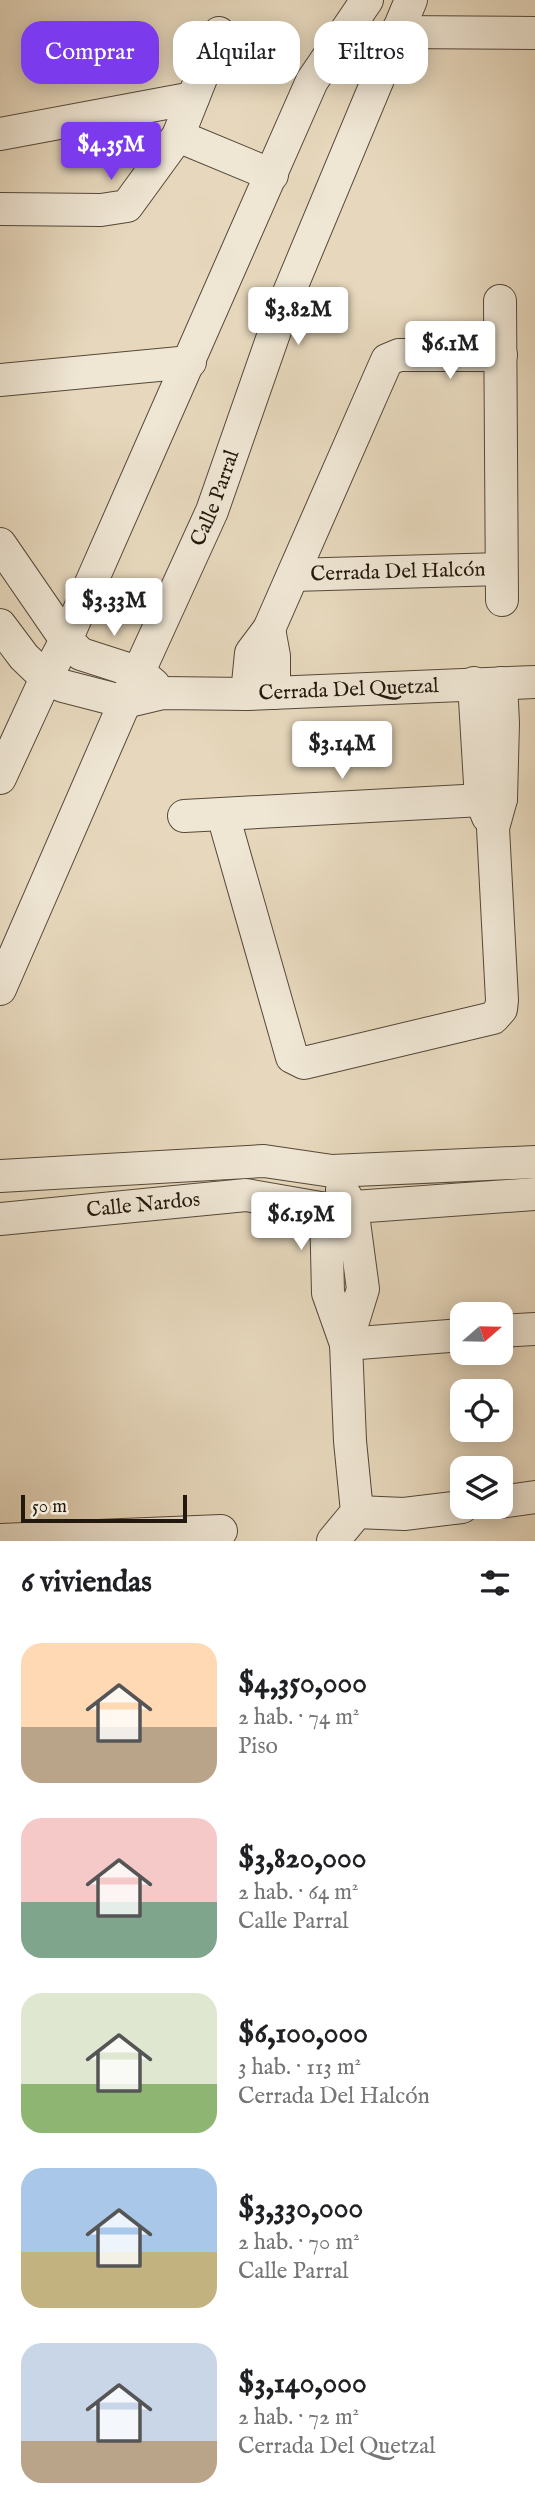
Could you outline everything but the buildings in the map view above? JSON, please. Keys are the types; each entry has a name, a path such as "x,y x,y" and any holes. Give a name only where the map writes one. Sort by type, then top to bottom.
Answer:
{"street":[{"path":"0,778 66,640 312,81 366,0"},
{"name":"Calle Parral","path":"401,21 411,0"},
{"path":"428,32 535,33"},
{"path":"0,209 101,210 127,206 178,136 199,84"},
{"name":"Calle Parral","path":"0,989 125,702 152,683 285,302 375,84"},
{"path":"0,134 193,98"},
{"path":"178,136 272,175"},
{"name":"Cerrada Del Halcón","path":"500,301 502,600"},
{"name":"Cerrada Del Halcón","path":"260,694 251,653 269,629 387,360 399,355 500,355"},
{"path":"0,380 190,362"},
{"path":"0,544 66,640"},
{"name":"Cerrada Del Halcón","path":"293,575 501,569"},
{"path":"0,625 24,657 46,678 63,686 125,702"},
{"name":"Cerrada Del Quetzal","path":"66,640 81,654 152,683 260,694 535,682"},
{"path":"223,815 292,1058 304,1063 485,1021 498,1015 502,1000 491,809 503,723 487,683"},
{"path":"184,816 491,809"},
{"name":"Calle Nardos","path":"0,1176 264,1161 332,1171 535,1162"},
{"path":"332,1171 339,1208 328,1293 346,1344 349,1441 356,1513 333,1541"},
{"name":"Calle Nardos","path":"0,1219 246,1195 339,1208 535,1194"},
{"path":"513,1330 535,1329"},
{"path":"346,1344 450,1336"},
{"path":"513,1500 535,1497"},
{"path":"356,1513 407,1528 450,1512"},
{"path":"11,1540 221,1531"}]}
